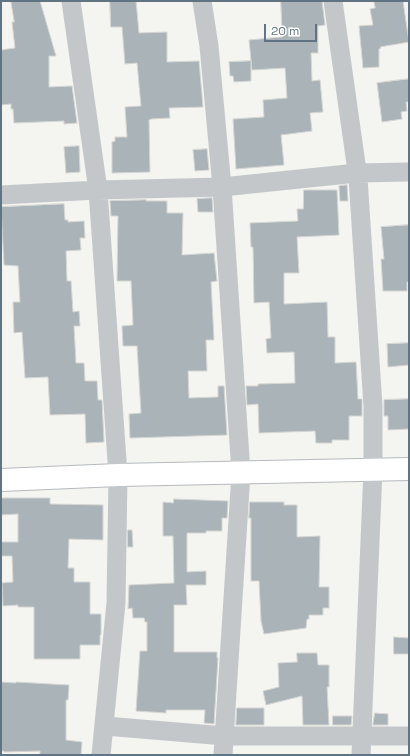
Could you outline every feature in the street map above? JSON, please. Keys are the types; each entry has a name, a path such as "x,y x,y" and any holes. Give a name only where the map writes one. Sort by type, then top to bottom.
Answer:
{"main road":[{"path":"1,480 118,475 409,469"}],"street":[{"path":"71,1 98,190 118,475 116,603 101,755"},
{"path":"202,1 209,46 222,187 241,473 223,755"},
{"path":"333,1 357,173 366,286 372,398 373,470 361,755"},
{"path":"1,195 98,190 222,187 357,173 409,172"},
{"path":"105,726 225,736 409,736"}],"building":[{"path":"11,1 40,1 56,56 49,56 49,87 72,86 77,123 64,124 64,121 14,123 11,104 1,105 1,50 15,48 12,22 14,22"},
{"path":"110,1 136,1 139,33 167,32 167,62 199,61 203,107 169,108 170,118 149,120 150,172 112,173 112,142 115,141 115,137 127,137 125,107 141,106 137,63 125,64 122,27 111,27"},
{"path":"281,1 322,1 325,25 318,26 318,53 311,53 312,81 320,80 323,112 310,113 312,131 281,135 284,165 236,169 233,119 264,117 263,100 287,98 285,68 252,70 249,40 282,37"},
{"path":"374,1 403,1 409,42 380,47 379,67 363,68 359,26 373,25 370,9 375,8"},
{"path":"251,61 251,81 234,82 233,76 230,76 229,62"},
{"path":"409,79 409,102 406,102 407,111 401,112 402,119 382,122 377,83"},
{"path":"79,146 80,172 66,173 64,147"},
{"path":"207,149 209,170 195,171 193,150"},
{"path":"347,185 348,201 340,201 339,186"},
{"path":"304,190 337,190 339,235 297,237 299,273 284,273 284,304 327,302 328,337 335,337 335,363 356,362 358,399 362,399 362,416 349,416 349,440 332,440 332,443 316,443 315,431 259,433 258,404 247,405 246,386 258,386 258,384 295,383 294,352 267,353 266,339 271,338 269,302 254,303 253,247 251,247 250,223 298,221 297,209 303,209"},
{"path":"212,198 213,212 198,212 197,199"},
{"path":"110,201 167,201 167,213 183,213 182,255 214,253 217,281 211,282 214,340 206,340 207,371 188,371 189,398 218,397 218,386 224,386 227,435 130,438 129,414 141,413 137,346 123,346 122,326 133,325 131,281 117,281 118,216 111,216"},
{"path":"64,204 65,220 68,220 68,222 84,221 85,238 80,238 81,250 66,251 67,281 71,281 73,312 79,311 80,326 74,326 76,363 84,363 85,381 97,381 98,400 102,400 104,442 86,443 85,414 50,415 48,377 25,378 22,332 14,333 13,302 20,302 18,266 4,265 1,207"},
{"path":"409,225 409,282 407,282 407,291 383,291 381,259 384,259 381,227"},
{"path":"409,343 409,365 388,367 387,344"},
{"path":"409,399 409,429 388,430 388,416 384,416 384,400"},
{"path":"1,498 50,498 50,504 103,505 103,540 69,539 68,568 74,568 74,582 90,582 90,614 101,614 100,645 80,645 80,659 34,659 34,607 18,607 18,605 3,606 2,583 13,582 12,556 1,556 1,542 18,542 18,514 1,515"},
{"path":"174,499 228,501 227,518 222,518 222,531 187,533 187,572 206,571 206,585 186,585 187,605 174,605 174,652 217,652 218,658 214,724 204,723 205,710 166,710 166,713 136,711 140,651 147,651 147,622 145,622 144,618 133,618 132,608 128,609 129,585 174,583 173,536 163,536 163,502 173,503"},
{"path":"250,502 284,502 284,505 297,505 297,537 320,536 319,587 329,587 329,608 323,608 323,615 309,615 306,628 264,634 261,621 259,581 251,581 251,518 249,518"},
{"path":"128,530 132,530 133,547 128,547"},
{"path":"394,637 409,638 409,654 394,654"},
{"path":"297,653 317,653 318,665 329,665 329,687 327,687 329,725 303,725 302,696 266,705 263,691 279,687 278,663 297,662"},
{"path":"1,682 69,685 68,700 66,700 66,740 82,742 81,755 40,755 40,751 1,751"},
{"path":"237,708 264,708 264,725 236,725"},
{"path":"375,713 388,714 388,725 373,725"},
{"path":"333,716 352,716 351,725 333,725"}]}
